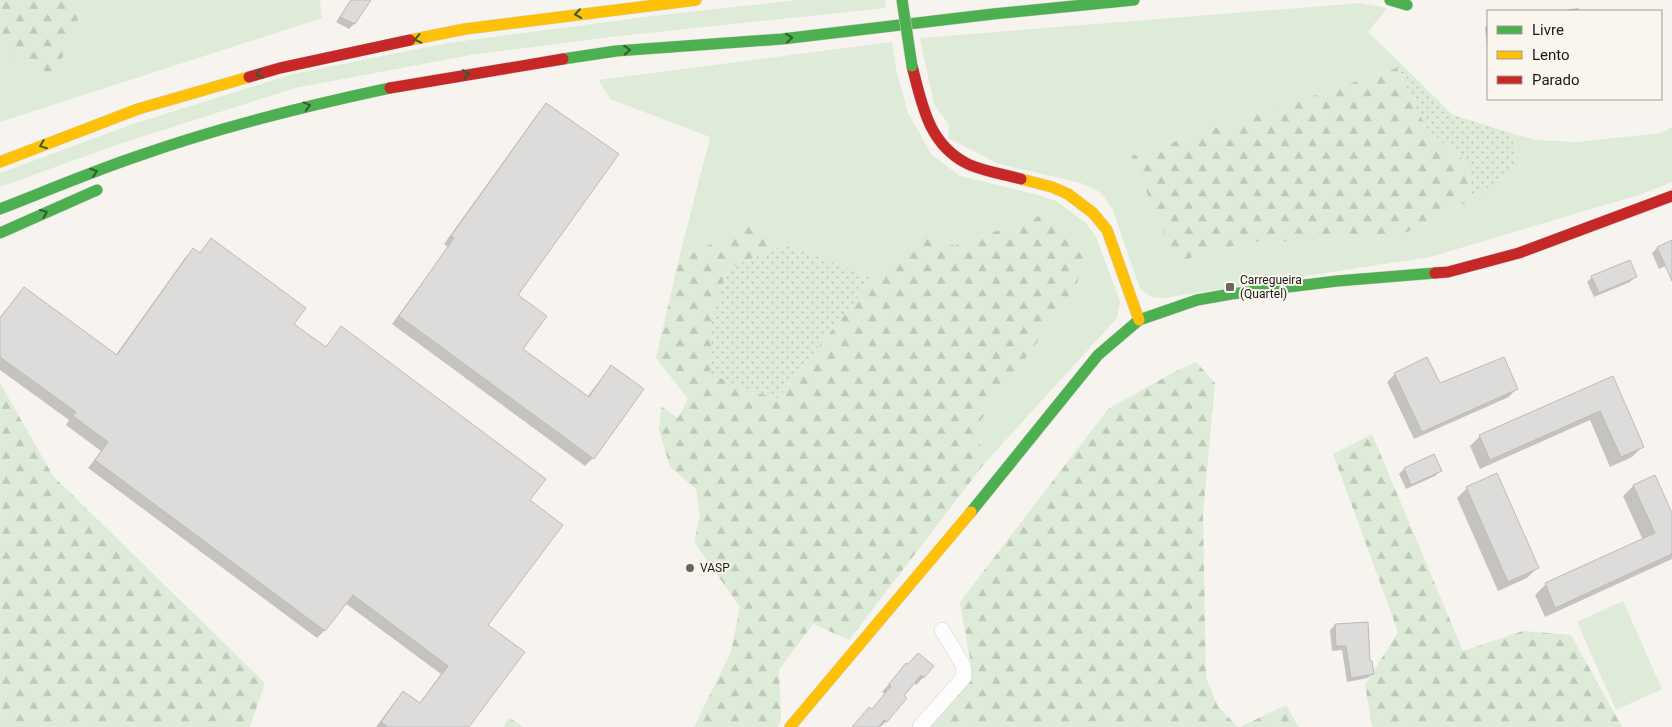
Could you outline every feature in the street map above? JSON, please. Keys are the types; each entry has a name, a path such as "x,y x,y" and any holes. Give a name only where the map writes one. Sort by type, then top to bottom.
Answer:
{"main road":[{"path":"0,162 138,109 280,68 465,29 696,0"},
{"path":"902,0 912,66 924,114 932,131 952,153 967,164 1052,187 1068,194 1093,213 1107,230 1139,320"},
{"path":"0,209 136,156 323,102 419,82 598,54 782,39 993,14 1134,0"},
{"path":"1390,0 1407,5"},
{"path":"70,122 138,109"},
{"path":"188,152 260,119"},
{"path":"0,233 107,186"},
{"path":"790,727 979,503 1098,355 1139,320 1197,300 1231,294 1337,281 1448,272 1519,253 1672,196"}],"street":[{"path":"920,727 964,677 963,666 942,630"}],"green space":[{"path":"0,0 71,0 83,7 55,75 10,59 0,31"},
{"path":"71,0 320,0 322,18 0,122 0,31 10,59 83,7"},
{"path":"798,0 885,0 886,8 610,37 471,55 295,88 119,144 0,187 0,173 133,124 293,74 448,43 661,15"},
{"path":"1360,3 1387,8 1368,32 1396,59 1397,68 1131,156 1178,262 1247,242 1395,238 1472,200 1519,164 1511,133 1535,140 1577,142 1661,133 1672,127 1672,182 1642,194 1430,257 1163,298 1151,297 1140,289 1113,210 1101,193 1081,183 999,164 948,138 949,125 934,104 920,38"},
{"path":"892,42 896,69 908,113 931,154 960,176 1056,201 1086,223 1096,237 1120,301 1117,318 984,464 976,427 1076,288 1048,213 954,246 927,229 873,278 786,244 750,226 679,259 710,137 610,99 599,80"},
{"path":"1396,59 1453,115 1511,133 1519,164 1472,200 1468,163 1428,131 1397,68"},
{"path":"1397,68 1428,131 1468,163 1472,200 1395,238 1247,242 1177,262 1131,156"},
{"path":"1048,213 1086,246 1076,288 976,427 984,464 849,640 813,624 779,670 781,721 777,727 694,727 731,652 740,607 694,542 700,516 696,489 670,467 659,430 661,406 678,418 688,399 656,358 679,259 750,226 786,244 727,269 777,399 873,278 927,229 954,246"},
{"path":"786,244 873,278 777,399 710,374 712,318 727,269"},
{"path":"1196,362 1215,383 1203,514 1206,678 1218,707 1238,727 925,727 972,671 960,602 1108,409 1174,372"},
{"path":"0,383 53,476 265,683 250,727 0,727"},
{"path":"1372,434 1463,651 1523,631 1571,635 1622,727 1372,727 1365,685 1398,632 1333,454"},
{"path":"1623,601 1662,689 1616,710 1577,622"},
{"path":"1286,705 1299,727 1240,727"},
{"path":"509,718 524,727 503,727"}],"building":[{"path":"351,0 371,0 355,24 340,17"},
{"path":"546,103 619,154 518,295 547,316 523,349 589,397 611,365 644,389 594,459 399,316 454,238 451,236"},
{"path":"211,238 306,308 294,324 326,347 341,326 546,479 530,500 563,525 488,625 525,652 469,727 388,727 381,722 403,691 420,703 448,666 353,595 325,631 95,460 108,442 73,416 76,412 0,357 0,318 24,287 117,355 193,248 200,253"},
{"path":"1672,240 1672,281 1657,247"},
{"path":"1630,260 1637,277 1599,293 1591,276"},
{"path":"1427,357 1440,383 1504,357 1518,389 1422,432 1394,373"},
{"path":"1613,376 1644,447 1621,457 1600,411 1490,460 1479,435"},
{"path":"1434,454 1442,471 1411,485 1404,468"},
{"path":"1497,473 1539,568 1508,582 1466,487"},
{"path":"1655,475 1672,513 1672,554 1555,608 1545,583 1655,533 1633,485"},
{"path":"1368,622 1370,661 1372,661 1374,674 1351,678 1346,646 1336,646 1335,624"},
{"path":"918,653 934,666 924,678 921,675 904,696 907,698 887,722 884,720 879,727 852,727 869,707 872,709 891,686 889,684 906,663 908,664"}],"traffic: fast":[{"path":"902,0 912,66"},
{"path":"563,59 616,51 782,39 993,14 1134,0"},
{"path":"1390,0 1407,5"},
{"path":"0,209 103,168 169,145 231,126 390,88"},
{"path":"0,233 97,190"},
{"path":"971,512 1098,355 1139,320 1197,300 1231,294 1337,281 1435,273"}],"traffic: slow":[{"path":"410,40 465,29 696,0"},
{"path":"0,162 138,109 249,77"},
{"path":"1021,179 1052,187 1068,194 1093,213 1107,230 1139,320"},
{"path":"790,727 971,512"}],"traffic: jam":[{"path":"249,77 280,68 410,40"},
{"path":"390,88 563,59"},
{"path":"912,66 923,108 935,134 943,145 953,155 971,166 1021,179"},
{"path":"1435,273 1448,272 1519,253 1672,196"}],"place":[{"name":"Carregueira (Quartel)","path":"1230,287"},
{"name":"VASP","path":"690,568"}]}
